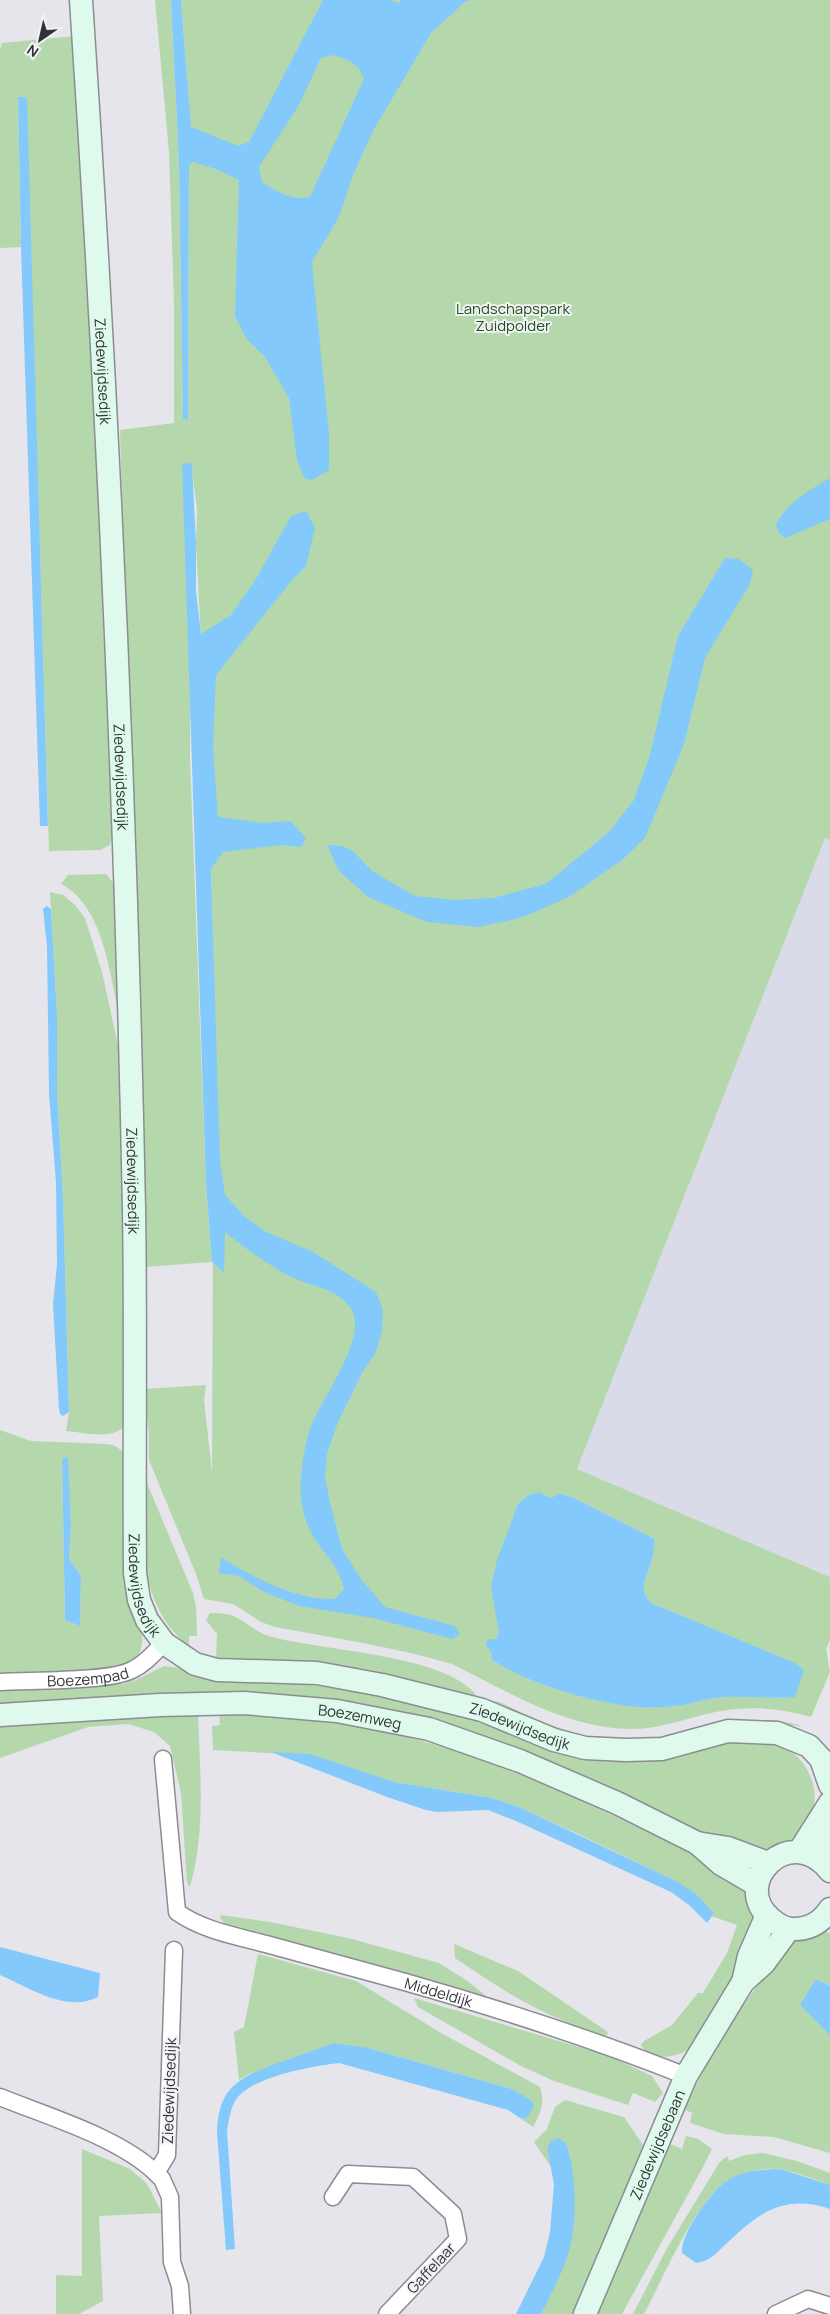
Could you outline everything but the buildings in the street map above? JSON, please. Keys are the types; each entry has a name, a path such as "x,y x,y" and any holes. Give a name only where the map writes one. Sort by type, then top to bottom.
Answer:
{"street":[{"name":"Ziedewijdsedijk","path":"81,0 96,227 124,858 134,1212 135,1573 139,1600 147,1620 164,1643 195,1664 217,1670 317,1673 382,1685 482,1710 554,1740 585,1748 662,1749 728,1731 777,1733 792,1737 809,1746 821,1758 830,1793 800,1852"},
{"name":"Boezempad","path":"0,1682 108,1676 129,1672 144,1664 164,1643"},
{"name":"Boezemweg","path":"0,1715 160,1705 244,1703 337,1711 429,1729 520,1760 698,1843 728,1848 768,1863"},
{"name":"Middeldijk","path":"163,1759 177,1912 186,1918 221,1932 407,1983 505,2013 622,2050 686,2076"},
{"path":"826,1866 830,1827"},
{"name":"Boezemweg","path":"698,1843 721,1864 757,1885"},
{"path":"826,1866 812,1854 800,1852 778,1856 768,1863 761,1873 757,1885 760,1906 767,1916 777,1924 788,1929 806,1928 827,1917"},
{"name":"Ziedewijdsebaan","path":"743,1982 749,1956 767,1916"},
{"name":"Ziedewijdsebaan","path":"585,2314 658,2144 671,2107 686,2076 743,1982 764,1963 788,1929"},
{"name":"Ziedewijdsedijk","path":"156,2173 167,2155 174,1950"},
{"path":"0,2097 108,2142 140,2158 162,2179 170,2197 172,2262 180,2286 182,2314"},
{"name":"Gaffelaar","path":"333,2197 348,2174 413,2177 453,2214 458,2238 388,2314"},
{"path":"776,2314 808,2299 830,2306"}],"shaded area":[{"path":"825,838 830,840 830,1577 577,1469"}],"green space":[{"name":"Landschapspark Zuidpolder","path":"155,0 171,0 179,165 183,419 188,420 189,190 184,106 189,103 181,0 323,0 308,30 391,1 389,0 830,0 830,840 825,838 577,1469 830,1577 830,1640 826,1649 830,1672 811,1717 778,1710 755,1708 710,1713 655,1727 632,1729 584,1723 539,1707 452,1664 386,1648 275,1627 261,1622 233,1604 204,1599 196,1574 149,1460 149,1433 144,1389 206,1385 204,1400 212,1472 214,975 211,869 213,866 196,544 197,509 191,463 190,759 206,1185 212,1262 145,1267 120,430 174,423 174,303 169,152","holes":["559,1493 574,1498 655,1539 652,1560 644,1584 645,1593 651,1603 794,1663 783,1698 733,1696 666,1707 625,1705 576,1695 552,1687 529,1679 492,1660 491,1650 499,1632 496,1610 543,1494 551,1498"]},
{"path":"75,36 89,275 112,837 110,845 100,850 49,851 26,97 18,97 21,247 0,248 0,50 2,43"},
{"path":"106,874 114,884 120,1019 108,963 96,925 87,908 75,894 61,884 68,875"},
{"path":"50,892 63,895 75,905 85,918 102,972 124,1073 125,1425 114,1433 106,1434 66,1431 69,1412 63,1196 57,1094 57,1015"},
{"path":"0,1430 31,1441 115,1446 120,1449 126,1458 139,1623 142,1633 141,1647 137,1657 134,1662 119,1668 0,1675","holes":["67,1457 71,1526 69,1558 81,1576 80,1626 65,1620 62,1460"]},
{"path":"144,1476 193,1593 196,1607 197,1636 189,1636 189,1646 172,1629 159,1611 151,1590 144,1546"},
{"path":"210,1613 233,1616 269,1636 415,1663 443,1673 465,1685 479,1700 216,1658 217,1634 206,1620"},
{"path":"164,1666 179,1668 195,1675 306,1684 390,1697 440,1709 554,1749 601,1760 646,1759 734,1742 756,1742 777,1745 794,1754 806,1768 813,1786 814,1805 806,1825 792,1840 774,1848 752,1849 728,1843 701,1832 572,1771 510,1745 463,1729 385,1709 332,1700 278,1694 245,1693 0,1703 0,1691 123,1684 134,1681"},
{"path":"492,1701 500,1702 554,1726 593,1737 613,1740 653,1739 745,1721 782,1721 802,1726 748,1723 651,1741 620,1742 569,1733 491,1704"},
{"path":"198,1714 201,1780 200,1823 195,1866 190,1887 187,1883 181,1793 170,1746 154,1732 128,1724 88,1727 0,1758 0,1726"},
{"path":"219,1714 288,1717 341,1723 431,1743 501,1767 603,1811 687,1852 734,1879 744,1889 750,1901 754,1913 753,1927 749,1943 741,1961 693,2045 682,2053 667,2057 652,2054 641,2045 644,2041 672,2025 698,1993 703,1993 727,1953 737,1925 711,1916 714,1913 676,1881 519,1807 492,1798 394,1782 287,1754 213,1750 212,1726 220,1725"},
{"path":"221,1915 270,1922 348,1938 439,1963 469,1982 486,1996 484,1999 227,1926 220,1918"},
{"path":"815,1929 830,1933 830,1986 816,1979 830,2035 830,2153 774,2137 724,2134 690,2123 692,2113 684,2109 719,2040 785,1946"},
{"path":"454,1944 518,1971 608,2033 606,2036 564,2021 509,1993 455,1958"},
{"path":"258,1954 356,1981 441,2033 540,2087 541,2107 533,2127 520,2118 526,2119 512,2089 368,2048 249,2074 239,2080 234,2032 244,2027"},
{"path":"414,1998 609,2056 652,2076 663,2093 655,2102 633,2093 628,2105 554,2081 521,2066 418,2007"},
{"path":"565,2100 624,2117 645,2148 574,2314 541,2314 558,2280 570,2161 568,2149 551,2158 553,2170 534,2142 547,2129 555,2107"},
{"path":"686,2136 698,2139 712,2149 622,2314 597,2314 670,2144 682,2149"},
{"path":"82,2149 130,2169 147,2184 162,2213 99,2216 103,2301 79,2314 56,2314 56,2275 82,2276"},
{"path":"763,2153 797,2161 830,2173 830,2185 796,2173 775,2169 752,2171 730,2179 717,2189 693,2221 681,2240 644,2314 633,2314 666,2250 719,2163 727,2156 729,2161 745,2155"}],"water":[{"path":"171,0 181,0 191,127 238,146 249,142 323,0 389,0 399,3 401,0 470,0 465,2 431,33 373,131 353,175 339,217 312,262 329,435 329,470 312,480 305,479 297,460 289,398 265,357 246,338 235,316 239,180 216,169 193,162 189,165 188,420 183,419 179,165","holes":["332,55 356,65 364,79 310,197 291,197 262,182 259,167 299,105 321,58"]},
{"path":"18,97 27,97 48,826 40,826 21,247"},
{"path":"192,463 196,591 201,634 231,615 256,579 291,516 306,511 315,528 306,566 292,580 216,675 213,748 218,817 263,823 290,821 306,838 301,847 281,845 223,852 211,869 220,1161 225,1195 244,1216 266,1232 313,1252 376,1292 383,1310 382,1330 376,1352 362,1373 338,1422 327,1454 325,1477 331,1507 342,1549 361,1579 385,1607 455,1626 460,1634 452,1639 373,1618 299,1606 264,1592 239,1576 219,1573 221,1558 276,1586 305,1596 335,1599 344,1589 336,1569 316,1541 304,1516 301,1475 308,1435 348,1352 354,1335 355,1320 350,1307 338,1296 301,1281 276,1268 225,1232 224,1273 212,1262 206,1185 182,464"},
{"path":"830,478 830,519 785,538 779,533 776,525 786,510 799,498"},
{"path":"725,558 739,559 753,570 750,584 705,658 684,744 645,838 622,860 569,897 523,917 479,927 427,922 368,897 339,871 327,845 342,846 353,851 372,871 415,896 455,900 493,898 546,884 609,832 634,800 650,755 678,636"},
{"path":"47,906 51,909 57,1015 57,1093 63,1196 69,1412 63,1416 60,1414 59,1409 53,1305 57,1264 56,1183 49,1093 47,946 43,909"},
{"path":"68,1457 71,1526 69,1558 81,1576 80,1626 65,1620 62,1460"},
{"path":"539,1492 551,1498 559,1493 574,1498 655,1539 652,1560 644,1584 645,1593 651,1603 795,1663 804,1670 795,1697 726,1697 666,1707 625,1705 601,1701 552,1688 509,1670 492,1660 491,1651 487,1647 486,1642 496,1639 499,1632 491,1587 497,1560 518,1504 529,1495"},
{"path":"271,1752 310,1754 394,1782 492,1798 519,1807 676,1881 695,1893 714,1913 707,1923 689,1905 671,1892 488,1810 437,1812 426,1810"},
{"path":"0,1947 100,1973 98,1997 86,2001 73,2002 61,2000 48,1997 0,1975"},
{"path":"816,1979 830,1986 830,2035 800,2005"},
{"path":"333,2043 368,2048 512,2089 532,2101 534,2106 526,2119 520,2118 508,2110 339,2063 282,2074 253,2085 235,2101 227,2131 235,2249 226,2250 217,2132 218,2117 227,2094 242,2079 253,2073"},
{"path":"558,2138 566,2143 574,2185 575,2200 571,2245 552,2293 541,2314 516,2314 544,2257 550,2232 554,2184 547,2148 551,2141"},
{"path":"773,2169 784,2170 830,2185 830,2209 814,2205 786,2205 774,2209 750,2222 706,2260 696,2263 682,2253 686,2234 699,2212 715,2191 731,2178 741,2174"}]}
